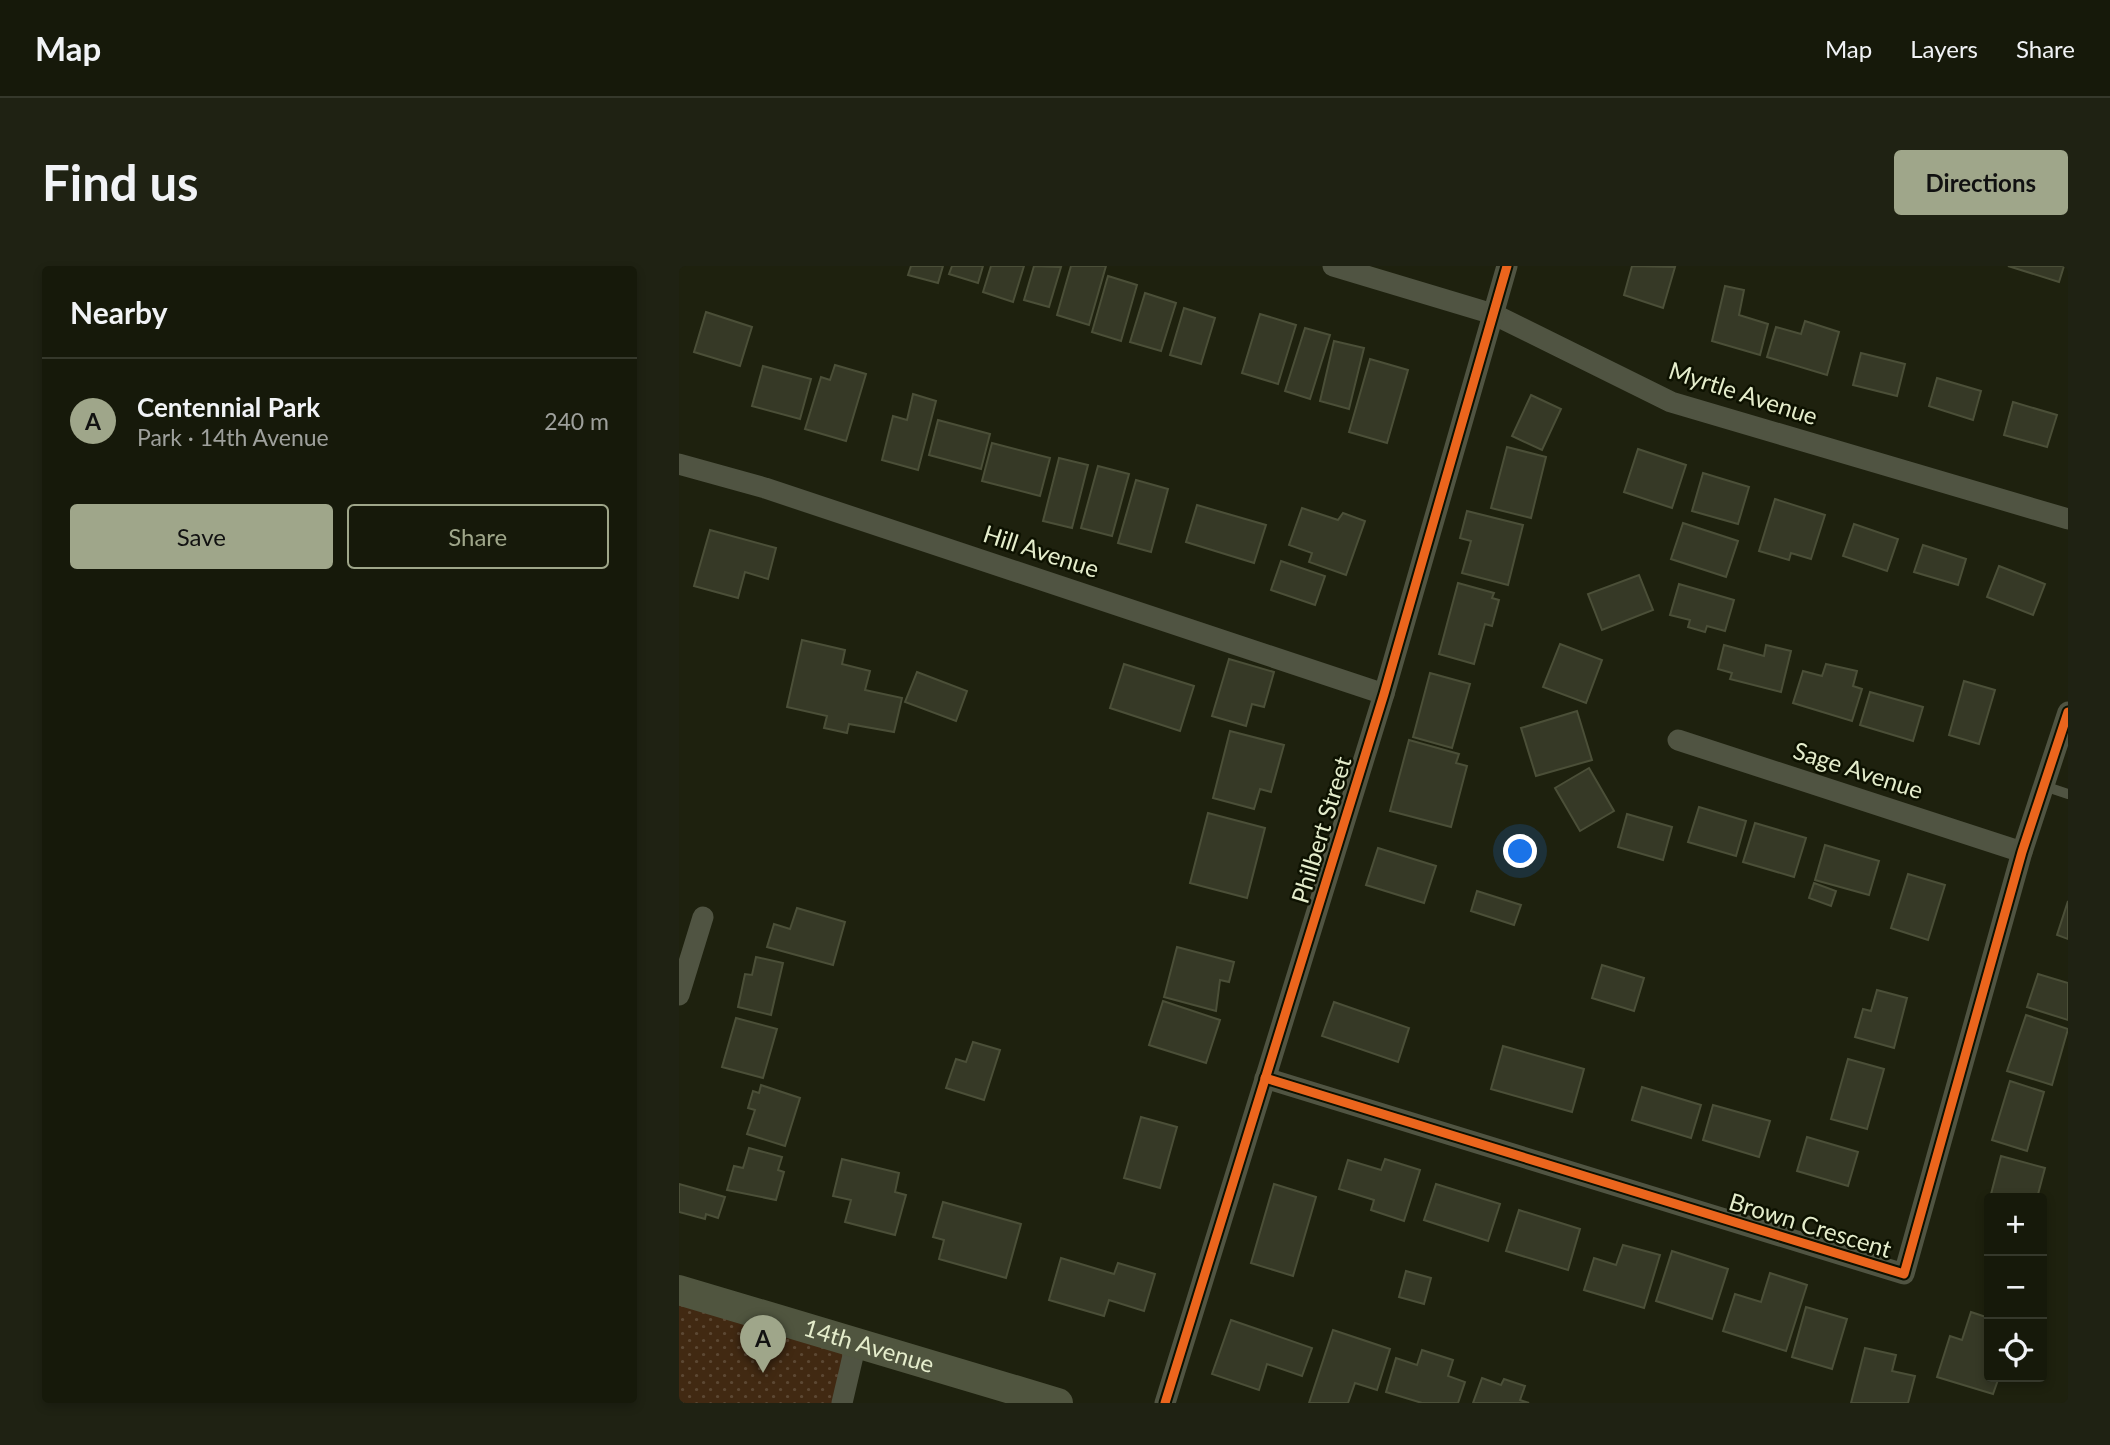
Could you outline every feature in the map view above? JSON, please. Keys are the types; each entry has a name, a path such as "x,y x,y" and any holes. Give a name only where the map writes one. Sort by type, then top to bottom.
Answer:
{"street":[{"name":"Myrtle Avenue","path":"1333,266 1493,314 1671,402 2068,519"},
{"name":"Philbert Street","path":"1165,1403 1384,694 1507,266"},
{"name":"Hill Avenue","path":"679,464 765,488 1384,694"},
{"name":"Brown Crescent","path":"1265,1078 1904,1274 2022,852 2068,712"},
{"name":"Sage Avenue","path":"1678,740 2022,852"},
{"path":"679,995 703,917"},
{"name":"14th Avenue","path":"679,1290 1058,1403"},
{"path":"842,1403 856,1343"}],"lane":[{"path":"2044,786 2068,794"}],"shaded area":[{"path":"679,1288 856,1343 838,1403 679,1403"}],"building":[{"path":"911,266 943,266 938,283 908,275"},
{"path":"952,266 983,266 978,283 949,274"},
{"path":"991,266 1024,266 1013,302 983,292"},
{"path":"1034,266 1061,267 1049,307 1024,300"},
{"path":"1071,266 1106,266 1089,325 1057,315"},
{"path":"1632,266 1675,267 1663,308 1624,295"},
{"path":"2008,266 2064,266 2059,282"},
{"path":"1108,276 1137,285 1121,341 1092,332"},
{"path":"1725,286 1744,290 1739,315 1768,324 1760,355 1712,341"},
{"path":"1145,293 1176,303 1161,351 1130,342"},
{"path":"1184,308 1215,318 1201,364 1170,355"},
{"path":"706,312 752,327 740,366 694,352"},
{"path":"1260,314 1296,325 1278,384 1242,373"},
{"path":"1805,321 1839,332 1827,375 1767,357 1776,327 1801,334"},
{"path":"1305,328 1330,335 1310,399 1285,391"},
{"path":"1334,341 1364,348 1349,409 1320,401"},
{"path":"1861,353 1905,364 1897,396 1853,385"},
{"path":"1370,359 1408,370 1387,443 1349,432"},
{"path":"835,365 866,374 846,441 805,429 821,377 830,380"},
{"path":"763,366 811,379 800,419 752,406"},
{"path":"1937,378 1981,391 1973,420 1929,406"},
{"path":"913,394 936,401 918,470 882,460 893,416 907,420"},
{"path":"1531,395 1561,409 1542,450 1512,436"},
{"path":"2013,402 2057,415 2047,447 2004,435"},
{"path":"938,420 990,434 981,469 929,455"},
{"path":"992,443 1050,458 1040,496 982,481"},
{"path":"1507,447 1546,457 1531,518 1491,508"},
{"path":"1638,449 1686,465 1672,508 1624,492"},
{"path":"1059,458 1088,465 1072,528 1043,521"},
{"path":"1098,466 1129,474 1112,536 1081,528"},
{"path":"1703,473 1749,487 1738,524 1692,511"},
{"path":"1136,480 1168,489 1151,552 1118,543"},
{"path":"1775,499 1825,515 1811,559 1791,553 1789,560 1759,551"},
{"path":"1197,505 1266,525 1254,563 1186,542"},
{"path":"1302,508 1338,520 1343,513 1365,521 1346,575 1309,562 1312,553 1289,545"},
{"path":"1467,511 1523,525 1508,585 1462,573 1471,541 1460,538"},
{"path":"1683,523 1738,541 1726,577 1671,559"},
{"path":"1854,524 1898,539 1887,571 1843,556"},
{"path":"710,530 776,548 768,579 745,572 738,598 694,586"},
{"path":"1923,545 1966,559 1958,585 1914,572"},
{"path":"1281,561 1325,576 1315,605 1271,590"},
{"path":"1999,566 2045,584 2033,615 1987,597"},
{"path":"1639,575 1653,610 1602,630 1588,594"},
{"path":"1458,583 1494,593 1492,598 1499,600 1492,626 1485,624 1474,664 1439,654"},
{"path":"1679,584 1734,600 1725,631 1707,626 1705,632 1688,627 1690,620 1670,615"},
{"path":"802,640 845,650 842,664 870,671 865,690 902,698 894,732 849,724 847,733 824,728 827,716 787,707"},
{"path":"1560,644 1602,660 1586,703 1543,687"},
{"path":"1724,645 1764,656 1766,645 1791,651 1781,692 1730,679 1732,673 1718,669"},
{"path":"1229,659 1274,672 1264,707 1252,704 1246,726 1212,716"},
{"path":"1124,664 1194,686 1180,731 1110,708"},
{"path":"1826,664 1857,671 1853,686 1862,689 1852,721 1793,703 1803,671 1822,676"},
{"path":"917,672 967,691 956,721 905,702"},
{"path":"1430,673 1470,684 1452,748 1413,737"},
{"path":"1964,681 1995,690 1979,744 1949,735"},
{"path":"1870,692 1923,707 1913,741 1860,725"},
{"path":"1577,711 1592,760 1536,776 1521,728"},
{"path":"1230,731 1284,745 1271,792 1260,789 1254,809 1213,798"},
{"path":"1409,740 1459,754 1456,763 1467,766 1451,827 1390,811"},
{"path":"1589,768 1614,811 1580,831 1555,788"},
{"path":"1699,807 1746,821 1736,856 1688,842"},
{"path":"1208,813 1265,828 1247,898 1190,883"},
{"path":"1627,814 1672,827 1663,860 1618,847"},
{"path":"1755,823 1806,838 1794,877 1743,862"},
{"path":"1825,845 1879,861 1869,895 1815,880"},
{"path":"1378,848 1436,866 1424,903 1366,885"},
{"path":"1908,874 1945,885 1928,940 1891,928"},
{"path":"1814,883 1836,891 1831,906 1809,898"},
{"path":"1477,891 1521,905 1514,925 1471,911"},
{"path":"2068,901 2068,939 2057,935"},
{"path":"797,908 845,922 833,965 767,947 774,924 790,929"},
{"path":"1177,947 1234,962 1229,982 1220,980 1216,1011 1164,997"},
{"path":"756,957 783,963 771,1015 738,1007 745,974 752,975"},
{"path":"1602,965 1644,978 1634,1011 1592,998"},
{"path":"2038,974 2068,983 2068,1020 2027,1007"},
{"path":"1877,990 1907,998 1894,1048 1855,1037 1863,1009 1871,1011"},
{"path":"1163,1001 1220,1020 1206,1063 1149,1045"},
{"path":"1334,1002 1409,1028 1398,1062 1322,1036"},
{"path":"2026,1015 2068,1029 2052,1085 2007,1071"},
{"path":"736,1018 777,1029 763,1078 722,1067"},
{"path":"973,1042 1000,1050 984,1100 946,1088 956,1059 966,1062"},
{"path":"1503,1046 1584,1069 1572,1112 1491,1089"},
{"path":"1848,1059 1884,1069 1867,1129 1831,1119"},
{"path":"2010,1081 2044,1092 2027,1151 1992,1140"},
{"path":"761,1085 800,1098 785,1146 747,1134 755,1110 748,1108 753,1091 759,1093"},
{"path":"1642,1087 1701,1105 1691,1138 1632,1120"},
{"path":"1713,1105 1770,1121 1759,1157 1703,1140"},
{"path":"1141,1117 1177,1127 1160,1188 1124,1178"},
{"path":"1807,1137 1858,1152 1848,1186 1797,1171"},
{"path":"749,1148 782,1157 778,1170 784,1172 776,1200 727,1190 734,1166 743,1168"},
{"path":"2001,1156 2045,1168 2038,1193 1991,1193"},
{"path":"842,1159 899,1173 895,1192 906,1195 895,1235 845,1222 851,1200 833,1196"},
{"path":"1385,1159 1420,1170 1404,1221 1371,1210 1374,1200 1339,1189 1348,1160 1381,1170"},
{"path":"679,1184 725,1197 718,1218 706,1214 705,1219 679,1212"},
{"path":"1274,1184 1316,1197 1293,1276 1251,1263"},
{"path":"1436,1184 1500,1204 1488,1241 1424,1220"},
{"path":"943,1202 1021,1224 1006,1278 939,1259 944,1240 933,1237"},
{"path":"1519,1210 1580,1229 1568,1270 1506,1251"},
{"path":"1623,1245 1660,1255 1644,1308 1584,1290 1594,1258 1616,1265"},
{"path":"1672,1251 1728,1269 1712,1319 1656,1301"},
{"path":"1061,1258 1114,1274 1118,1263 1155,1274 1144,1311 1109,1300 1104,1316 1049,1300"},
{"path":"1406,1271 1431,1278 1424,1304 1399,1297"},
{"path":"1770,1273 1807,1285 1786,1351 1723,1331 1735,1294 1761,1302"},
{"path":"1806,1307 1847,1319 1832,1369 1792,1357"},
{"path":"1971,1312 1984,1316 1984,1382 1997,1382 1993,1394 1937,1377 1950,1336 1962,1340"},
{"path":"1231,1320 1312,1348 1302,1376 1267,1364 1259,1390 1212,1374"},
{"path":"1333,1330 1390,1349 1377,1390 1355,1383 1348,1403 1309,1403"},
{"path":"1865,1348 1896,1355 1892,1371 1915,1376 1908,1403 1851,1403"},
{"path":"1422,1350 1453,1360 1448,1376 1465,1382 1458,1403 1422,1403 1386,1392 1396,1358 1417,1365"},
{"path":"1482,1378 1501,1385 1504,1379 1525,1386 1520,1400 1529,1403 1473,1403"}],"cycle path":[{"path":"1165,1403 1384,694 1507,266"},
{"path":"1265,1078 1904,1274 2022,852 2068,712"}],"place":[{"name":"Centennial Park","path":"763,1373"}]}
